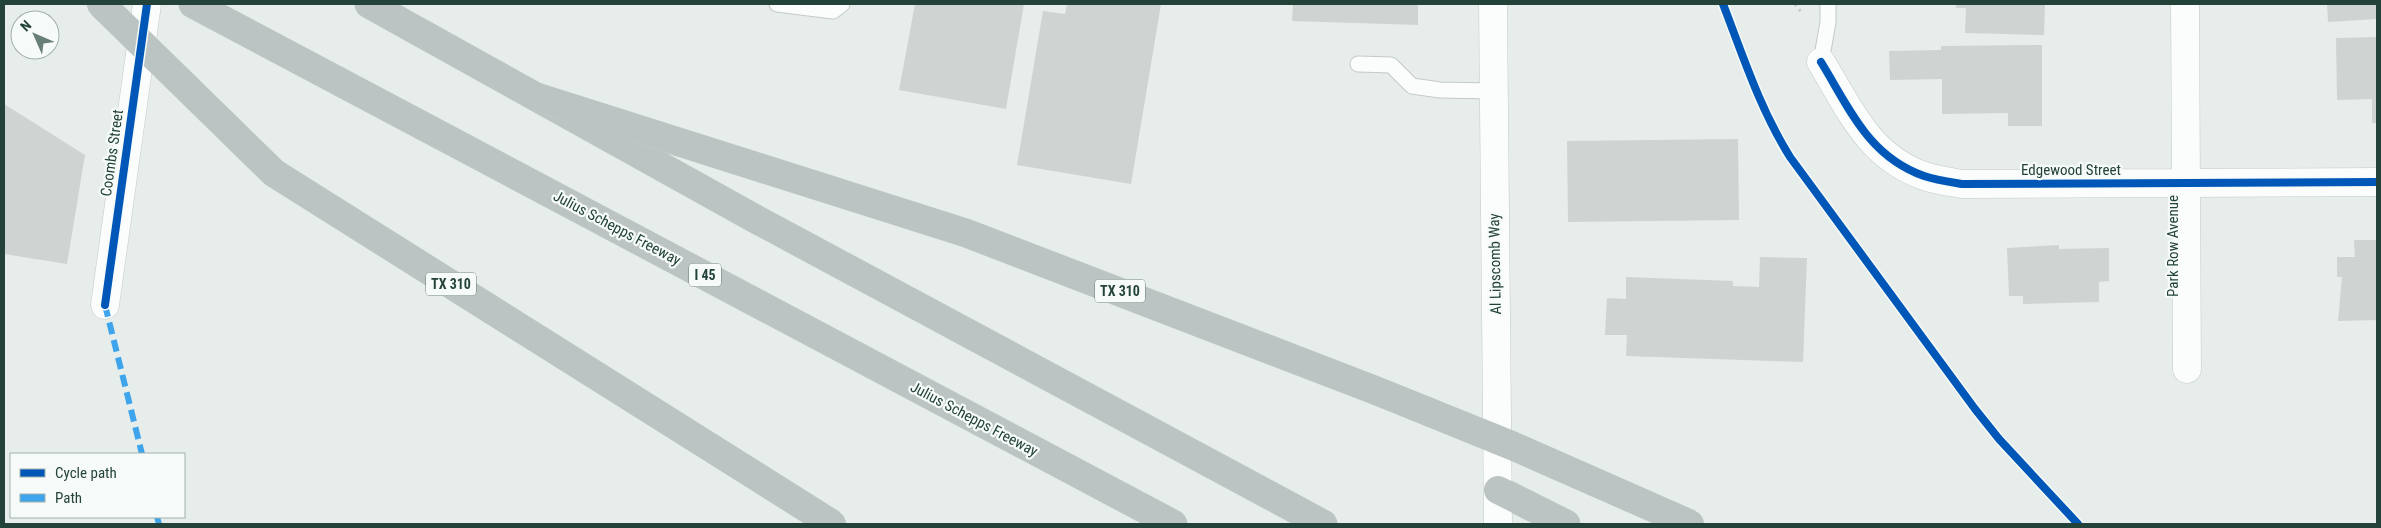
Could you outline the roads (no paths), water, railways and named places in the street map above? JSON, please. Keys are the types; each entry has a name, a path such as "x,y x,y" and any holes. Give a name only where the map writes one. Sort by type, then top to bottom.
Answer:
{"highway":[{"name":"TX 310","path":"101,4 274,173 832,524"},
{"name":"Julius Schepps Freeway","path":"192,4 1173,524"},
{"path":"369,4 961,331 1323,524"},
{"name":"TX 310","path":"537,97 975,236 1513,446 1690,524"},
{"path":"1498,490 1566,524"}],"street":[{"name":"Coombs Street","path":"105,305 147,4"},
{"name":"Al Lipscomb Way","path":"1493,4 1492,91 1498,524"},
{"name":"Park Row Avenue","path":"2186,4 2187,369"},
{"name":"Edgewood Street","path":"1821,62 1867,137 1878,149 1890,159 1925,176 1962,184 2377,182"}],"lane":[{"path":"777,4 833,11 842,4"},
{"path":"1821,62 1828,22 1828,4"},
{"path":"1358,64 1391,66 1412,86 1440,90 1492,91"}]}
